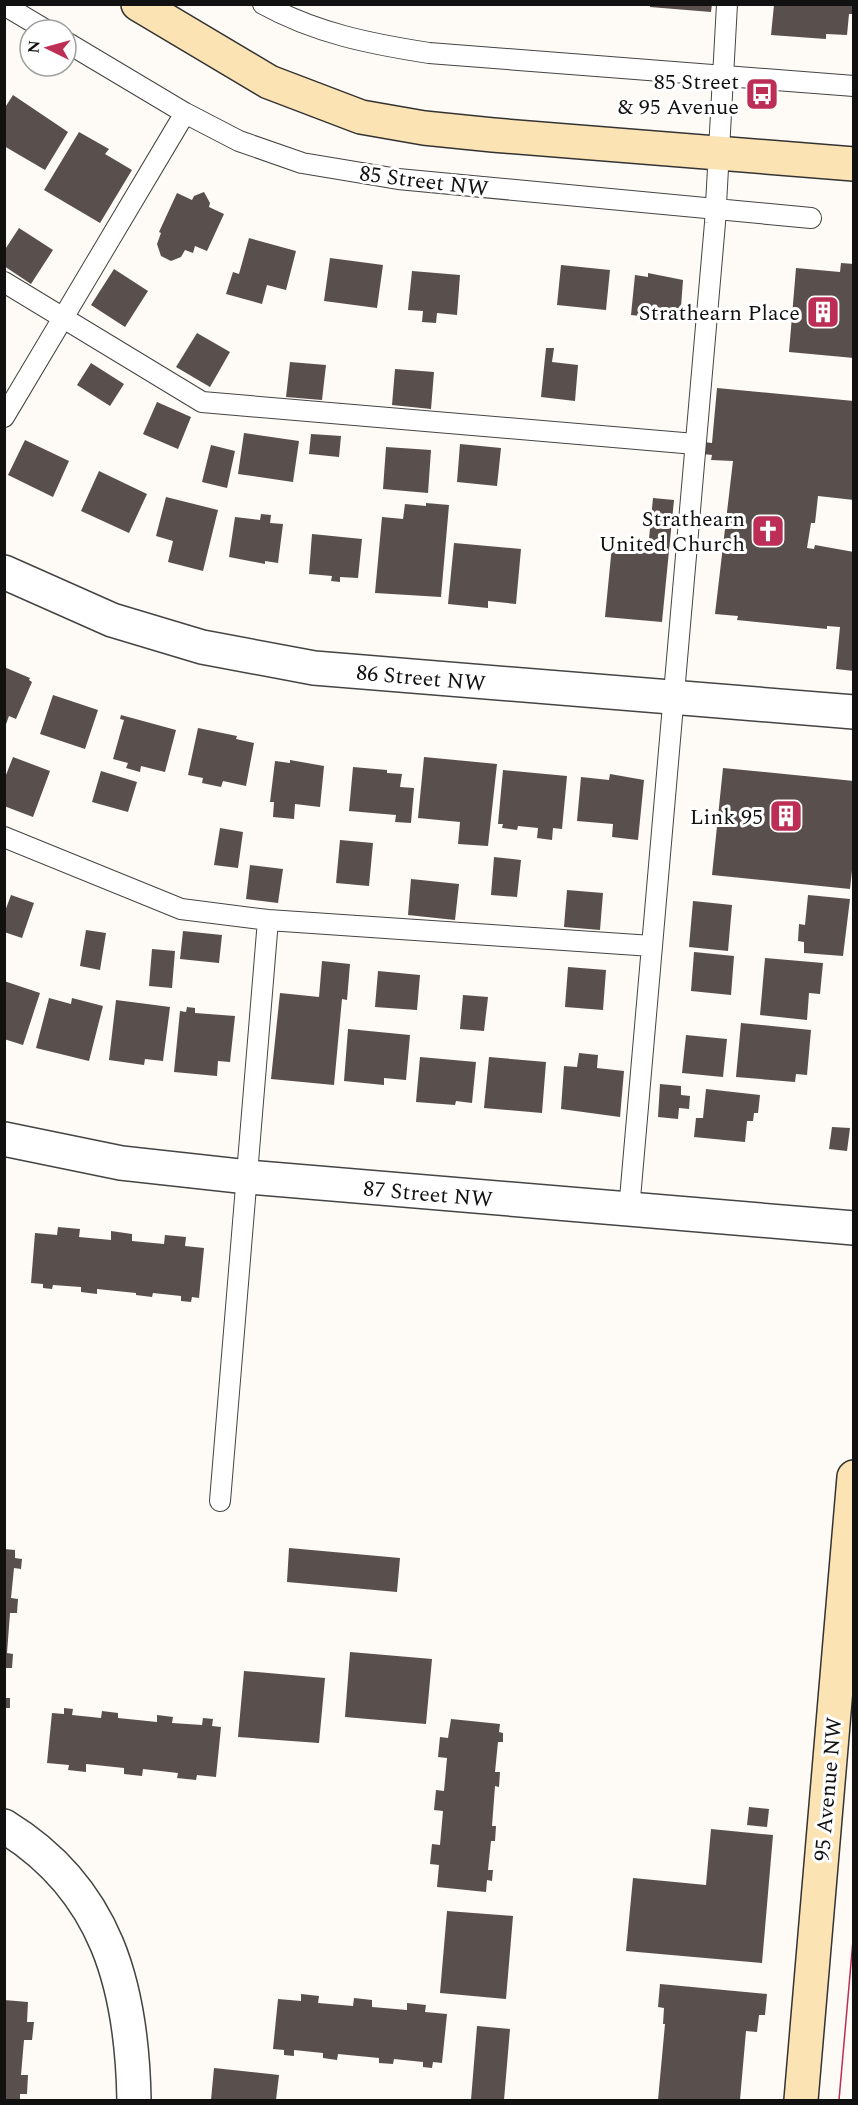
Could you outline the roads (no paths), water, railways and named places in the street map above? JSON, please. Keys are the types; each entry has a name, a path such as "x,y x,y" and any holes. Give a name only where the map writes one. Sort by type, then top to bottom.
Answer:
{"main road":[{"path":"138,4 269,82 361,117 424,128 854,164"},
{"name":"95 Avenue NW","path":"801,2100 854,1477"}],"street":[{"name":"86 Street NW","path":"4,572 112,620 202,647 303,666 854,712"},
{"name":"87 Street NW","path":"4,1140 121,1163 248,1178 854,1228"},
{"path":"4,1826 35,1845 52,1861 88,1908 103,1934 125,1995 130,2027 134,2100"}],"lane":[{"path":"263,4 317,29 374,45 429,53 854,86"},
{"path":"629,1210 715,208 727,4"},
{"path":"4,5 26,18"},
{"name":"85 Street NW","path":"78,49 185,113 239,141 302,163 398,179 812,218"},
{"path":"4,417 185,113"},
{"path":"4,282 202,402 695,444"},
{"path":"4,837 181,909 267,920 652,946"},
{"path":"220,1501 248,1178 267,920"}],"tram line":[{"path":"839,2100 854,1929"}],"place":[{"name":"85 Street & 95 Avenue","path":"762,94"},
{"name":"Strathearn Place","path":"823,312"},
{"name":"Strathearn United Church","path":"768,531"},
{"name":"Link 95","path":"786,816"}]}
